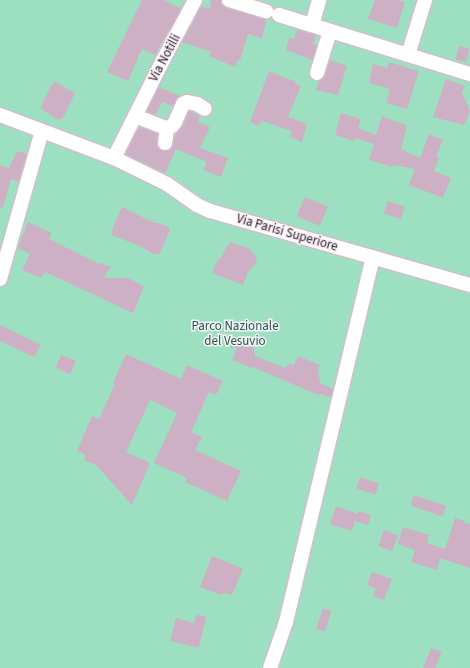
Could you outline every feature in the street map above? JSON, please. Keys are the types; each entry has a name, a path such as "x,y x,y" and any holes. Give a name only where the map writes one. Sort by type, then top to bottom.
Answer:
{"street":[{"name":"Via Notilli","path":"114,158 195,0"},
{"path":"228,0 470,74"},
{"path":"312,25 319,0"},
{"path":"408,55 425,0"},
{"path":"317,73 330,31"},
{"path":"135,116 167,128 172,126 175,122 183,104 187,102 197,104 205,109"},
{"name":"Via Parisi Superiore","path":"0,115 114,158 167,184 197,205 210,211 470,285"},
{"path":"165,143 167,128"},
{"path":"0,279 42,131"},
{"path":"270,668 286,622 373,257"}],"green space":[{"name":"Parco Nazionale del Vesuvio","path":"0,0 470,0 470,668 0,668"}],"building":[{"path":"142,0 164,0 181,9 155,55 142,49 128,81 107,72"},
{"path":"211,0 221,0 223,6 227,8 267,19 262,38 248,34 240,60 238,60 235,67 209,56 211,52 182,42 202,6 210,9"},
{"path":"375,0 398,0 405,2 397,28 368,19"},
{"path":"297,30 316,35 313,44 317,46 312,60 286,50 289,38 294,39"},
{"path":"459,46 470,49 466,62 455,60"},
{"path":"330,60 347,66 338,95 316,90 319,81 325,76"},
{"path":"389,62 419,71 407,109 386,103 390,89 369,83 373,64 387,68"},
{"path":"269,71 296,82 295,84 301,86 288,117 307,124 302,142 290,137 292,131 262,121 258,126 250,122"},
{"path":"446,79 465,86 462,93 470,111 464,125 433,117"},
{"path":"54,81 75,93 63,118 58,120 40,108"},
{"path":"159,87 180,96 173,106 162,102 156,115 147,111"},
{"path":"189,111 200,116 198,122 210,127 200,148 228,158 221,177 203,170 207,162 176,149 165,173 125,154 139,127 158,134 157,147 164,151 169,151 172,148 176,133 183,126"},
{"path":"341,113 361,119 358,128 376,135 382,116 407,126 401,149 420,158 429,134 443,140 436,156 439,158 434,171 451,178 443,198 409,185 415,169 393,165 393,167 369,160 374,144 355,138 355,141 335,135"},
{"path":"17,151 27,154 19,181 11,179 3,208 0,207 0,165 9,168"},
{"path":"305,197 328,207 320,226 297,216"},
{"path":"388,201 405,207 401,219 384,213"},
{"path":"122,207 155,223 168,227 170,230 159,255 156,253 155,255 142,247 112,235 111,232"},
{"path":"28,222 52,233 49,239 99,264 100,263 111,267 103,278 128,278 144,287 133,313 45,272 41,278 22,270 30,254 18,248"},
{"path":"230,242 250,249 257,258 256,263 248,272 243,285 212,273 218,259 220,259"},
{"path":"0,325 41,345 34,357 0,341"},
{"path":"242,338 252,342 255,356 285,368 289,364 294,365 298,356 320,365 318,369 320,383 333,389 331,397 320,394 318,395 253,367 252,368 232,360 237,348 230,347"},
{"path":"126,354 181,379 187,365 223,381 216,395 209,392 191,432 202,437 195,450 241,471 227,501 185,482 187,478 154,463 177,413 150,400 126,452 150,463 132,505 96,465 84,460 86,455 77,451 92,416 99,419 115,384 113,383"},
{"path":"61,355 76,361 71,374 56,368"},
{"path":"360,477 379,483 375,495 356,488"},
{"path":"414,495 446,506 443,516 410,505"},
{"path":"336,506 357,514 358,511 371,515 368,525 355,521 352,531 330,524"},
{"path":"455,518 465,521 464,523 470,524 470,568 440,558 437,570 411,562 415,550 398,544 403,527 429,535 427,543 445,549"},
{"path":"384,530 398,535 392,551 378,546"},
{"path":"212,556 243,569 232,595 225,593 221,595 200,587"},
{"path":"372,572 392,579 384,600 373,596 376,588 367,585"},
{"path":"323,608 332,611 325,632 316,629"},
{"path":"197,614 206,617 199,648 170,641 176,618 194,623"},
{"path":"431,648 442,652 435,668 423,668"}]}
